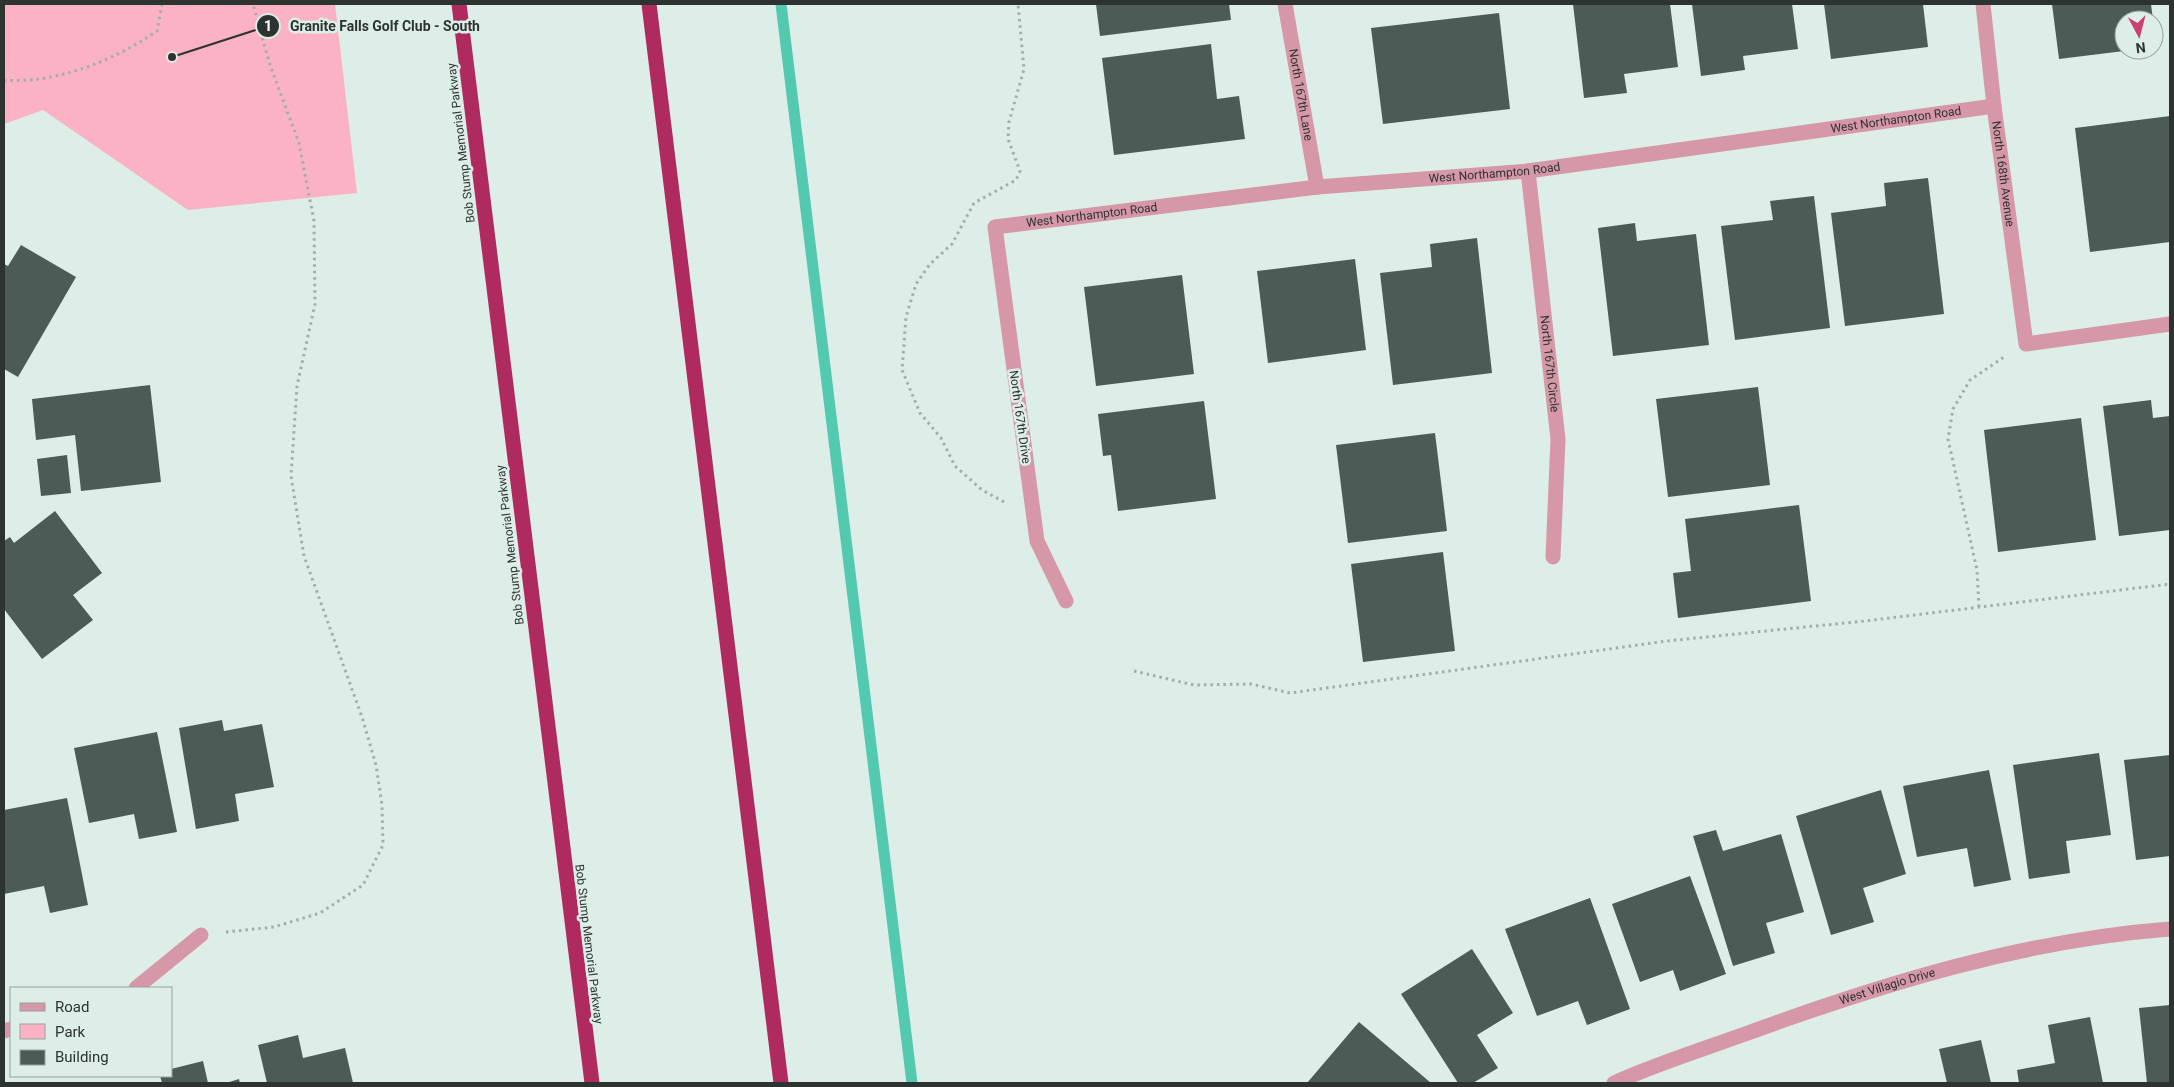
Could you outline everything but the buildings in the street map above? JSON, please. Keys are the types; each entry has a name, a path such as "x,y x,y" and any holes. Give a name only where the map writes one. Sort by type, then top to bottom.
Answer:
{"highway":[{"name":"Bob Stump Memorial Parkway","path":"459,4 592,1083"},
{"path":"649,4 782,1083"}],"street":[{"name":"North 167th Lane","path":"1284,4 1318,187"},
{"name":"North 168th Avenue","path":"1983,4 1994,106 2026,344"},
{"name":"West Northampton Road","path":"995,227 1318,187 1528,171 1994,106"},
{"name":"North 167th Circle","path":"1528,171 1558,439 1553,557"},
{"name":"North 167th Drive","path":"995,227 1037,541 1066,601"},
{"path":"2026,344 2170,324"},
{"name":"West Villagio Drive","path":"1614,1083 1839,999 1998,955 2134,931 2170,929"},
{"path":"137,987 201,935"}],"path":[{"path":"4,81 39,79 92,65 132,48 157,31 162,4"},
{"path":"201,935 274,927 320,913 363,885 383,845 382,805 376,764 362,717 304,556 291,476 297,386 315,304 314,221 299,143 270,64 253,4"},
{"path":"1018,4 1024,69 1009,122 1008,139 1020,171 1016,180 974,203 952,244 940,257 930,264 916,284 906,316 902,370 920,413 940,438 955,466 982,490 1034,520"},
{"path":"1979,607 1977,570 1948,439 1953,409 1970,380 1984,369 2026,344"},
{"path":"1134,671 1194,684 1251,684 1290,692 1667,641 2170,584"}],"green space":[{"path":"4,4 335,4 357,193 188,210 43,110 4,124"}],"waterway":[{"path":"781,4 912,1083"}],"place":[{"name":"Granite Falls Golf Club - South","path":"172,57"}]}
